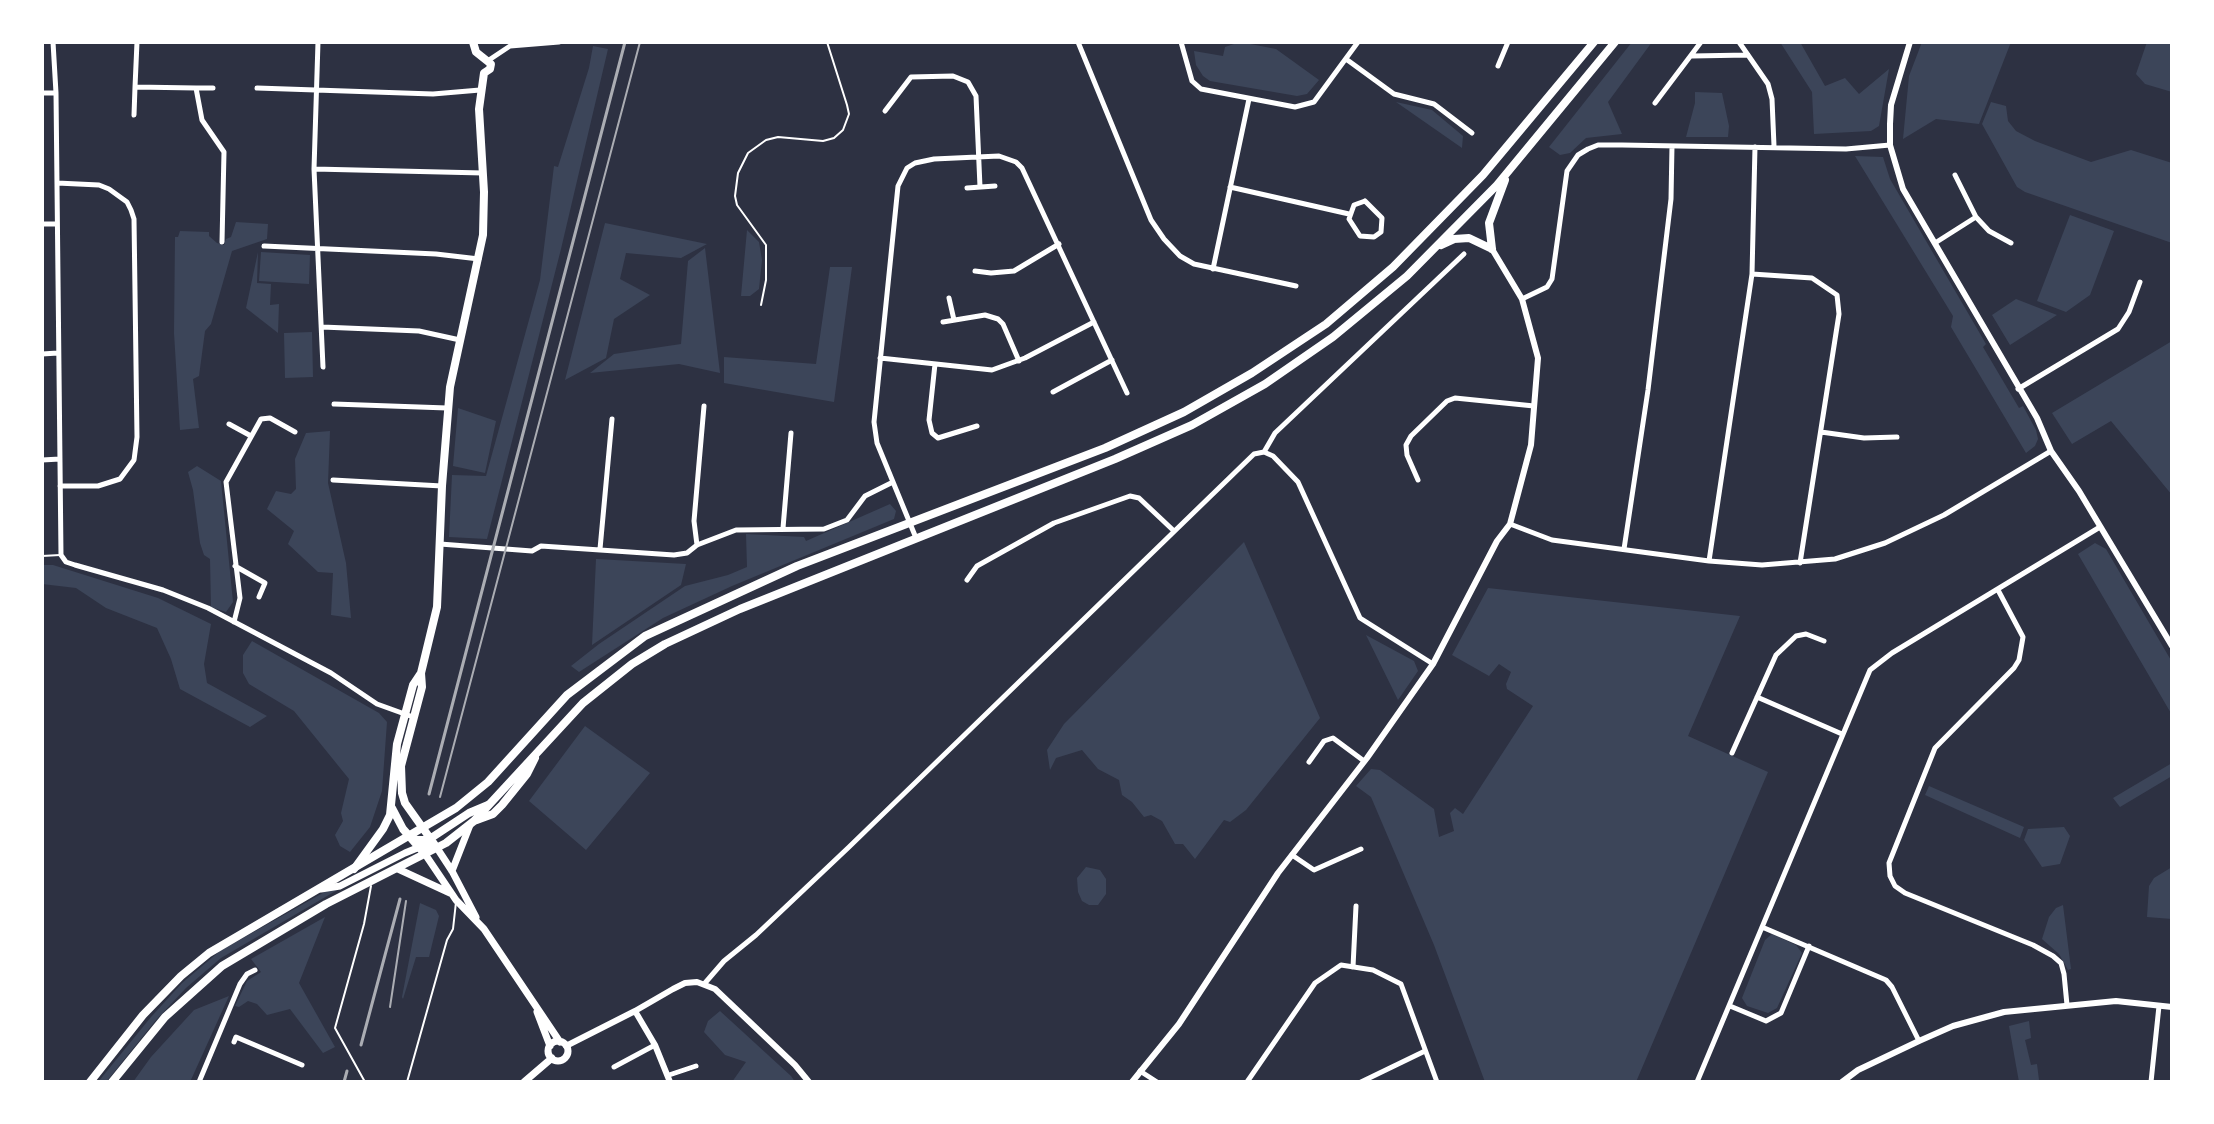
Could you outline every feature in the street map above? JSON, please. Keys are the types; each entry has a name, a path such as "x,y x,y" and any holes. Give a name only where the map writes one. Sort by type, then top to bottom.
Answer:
{"main road":[{"path":"473,42 476,52 486,59"},
{"path":"90,1082 143,1015 181,976 225,942 321,889 477,793 567,695 645,636 797,566 1105,448 1184,412 1252,373 1326,324 1393,267 1483,175 1594,42"},
{"path":"452,871 472,823 583,703 632,664 665,644 740,609 1192,425 1265,384 1333,337 1407,276 1508,171 1615,42"},
{"path":"353,870 383,829 392,807 393,763 422,687 421,673 437,607 447,408 479,259 484,211 478,120 484,73 477,67 478,60 486,59"},
{"path":"1492,249 1489,223 1508,171"},
{"path":"1435,247 1454,239 1469,238 1492,249"},
{"path":"409,716 401,766 402,793 410,812 452,871 479,922 530,995 563,1044 568,1053 564,1059 559,1061 549,1054 550,1046 530,995"},
{"path":"321,889 340,886 422,850 437,848 472,823 493,814 527,774 540,747"},
{"path":"409,836 431,839 469,813 488,805"},
{"path":"392,807 399,822 454,897 479,922"},
{"path":"112,1082 165,1017 222,966 258,942 398,869 422,850"},
{"path":"398,869 454,897"},
{"path":"550,1046 563,1044"},
{"path":"524,1082 552,1058"}],"street":[{"path":"53,42 61,555 66,562 163,590 234,622 331,673 377,704 409,716"},
{"path":"134,115 137,42"},
{"path":"318,42 314,169 323,367"},
{"path":"486,59 510,46 559,42"},
{"path":"1078,42 1155,226 1187,261 1296,286"},
{"path":"1181,42 1196,86 1208,92 1295,107 1308,106 1319,96 1358,42"},
{"path":"1498,66 1508,42"},
{"path":"1655,103 1701,42"},
{"path":"1739,42 1768,84 1772,99 1774,146"},
{"path":"1910,42 1891,105 1890,145 1903,189 2044,432 2051,451 2064,467 2172,646"},
{"path":"1691,56 1748,55"},
{"path":"1346,59 1394,94 1434,104 1472,133"},
{"path":"885,111 911,77 961,78 973,88 976,96 980,187"},
{"path":"135,87 213,88"},
{"path":"196,88 202,120 224,152 222,239 213,234"},
{"path":"257,88 433,94 480,90"},
{"path":"42,93 56,93"},
{"path":"1213,269 1249,99"},
{"path":"1522,299 1547,287 1552,279 1562,187 1569,166 1578,155 1598,145 1846,149 1890,145"},
{"path":"1624,549 1648,390 1671,199 1672,146"},
{"path":"1709,561 1752,274 1755,147"},
{"path":"916,538 874,432 898,186 907,168 923,160 981,157 1007,158 1022,168 1127,393"},
{"path":"314,169 483,173"},
{"path":"1955,175 1976,217 1989,231 2011,243"},
{"path":"57,183 99,185 127,202 131,210 134,219 137,411 137,449 128,471 109,484 60,486"},
{"path":"967,188 995,186"},
{"path":"1230,187 1349,214"},
{"path":"1357,202 1369,203 1381,214 1381,232 1374,237 1360,236 1350,222 1349,214 1357,202"},
{"path":"1935,243 1976,217"},
{"path":"42,224 57,224"},
{"path":"975,271 1014,271 1059,244"},
{"path":"264,246 440,254 479,259"},
{"path":"1132,1082 1179,1024 1292,854 1433,664 1497,541 1510,524 1531,445 1538,358 1522,299 1492,249"},
{"path":"1264,452 1275,433 1464,254"},
{"path":"1752,274 1812,278 1837,295 1839,314 1800,563"},
{"path":"2018,389 2118,329 2129,312 2140,282"},
{"path":"949,298 954,320"},
{"path":"943,322 985,315 998,319 1019,361"},
{"path":"880,358 992,370 1019,361 1094,322"},
{"path":"322,327 419,331 461,340"},
{"path":"42,354 58,353"},
{"path":"1053,392 1112,360"},
{"path":"935,364 929,420 932,433 938,438 977,426"},
{"path":"1418,480 1406,445 1411,436 1447,401 1455,398 1534,406"},
{"path":"334,404 447,408"},
{"path":"697,545 694,521 704,406"},
{"path":"234,622 240,598 226,482 258,423 266,417 295,432"},
{"path":"600,550 612,419"},
{"path":"229,424 251,436"},
{"path":"1821,432 1864,438 1897,437"},
{"path":"783,528 791,433"},
{"path":"1510,524 1552,540 1709,561 1762,565 1835,559 1885,543 1944,515 2051,451"},
{"path":"705,983 724,961 849,847 1254,454 1264,452 1273,456 1298,482 1360,618 1433,664"},
{"path":"42,460 60,459"},
{"path":"333,480 442,486"},
{"path":"439,544 532,551 541,546 674,555 687,553 697,545 736,530 824,529 847,520 865,496 893,482"},
{"path":"967,580 977,566 1054,523 1130,496 1139,498 1174,531"},
{"path":"1697,1082 1865,679 1878,662 2100,527"},
{"path":"235,566 265,583 259,597"},
{"path":"1998,590 2023,637 2019,660 1935,748 1889,863 1890,876 1895,886 1905,893 2053,956 2061,963 2067,1005"},
{"path":"1732,753 1776,655 1796,636 1806,634 1824,641"},
{"path":"1757,697 1842,734"},
{"path":"1309,762 1324,741 1333,738 1364,761"},
{"path":"1292,854 1314,870 1361,849"},
{"path":"1353,967 1356,906"},
{"path":"1762,927 1886,980 1919,1041"},
{"path":"1730,1006 1766,1021 1781,1013 1809,946"},
{"path":"1247,1082 1315,983 1341,965 1373,970 1401,984 1437,1082"},
{"path":"199,1082 240,984 247,974 255,970"},
{"path":"563,1044 635,1011 685,983 705,983 795,1065 809,1082"},
{"path":"1842,1082 1858,1070 1953,1026 2004,1012 2116,1001 2172,1007"},
{"path":"2151,1082 2159,1006"},
{"path":"635,1011 655,1045 669,1079 696,1066"},
{"path":"234,1042 236,1037 302,1065"},
{"path":"614,1067 655,1045"},
{"path":"1361,1082 1425,1051"},
{"path":"1140,1071 1157,1082"}],"lane":[{"path":"761,305 767,269 766,245 737,205 738,173 748,153 766,140 778,137 823,141 834,138 843,130 849,114 827,42"},
{"path":"42,556 61,555"},
{"path":"365,1082 335,1028 364,924 371,881"},
{"path":"407,1082 447,940 453,929 454,897"}],"shaded area":[{"path":"1240,42 1276,49 1319,80 1307,94 1297,96 1210,81 1203,76 1196,65 1194,51 1223,56 1225,47"},
{"path":"1632,42 1652,42 1608,102 1622,134 1586,138 1570,153 1560,155 1549,147"},
{"path":"1780,42 1800,42 1825,86 1845,78 1859,94 1889,69 1879,126 1871,131 1814,134 1812,92"},
{"path":"1922,42 2011,42 1979,124 1936,119 1903,139 1909,76"},
{"path":"2147,42 2172,42 2172,92 2145,84 2136,74"},
{"path":"593,46 608,49 487,539 449,537 452,475 486,476 540,280 554,166 558,167"},
{"path":"1695,92 1722,93 1729,126 1728,137 1686,137"},
{"path":"1396,102 1432,110 1463,136 1462,148"},
{"path":"1991,102 2006,106 2008,121 2016,131 2091,162 2131,150 2172,163 2172,243 2017,187 1982,124"},
{"path":"1855,156 1883,157 1890,179 1986,344 1983,347 2019,408 2023,406 2036,430 2038,439 2035,446 2026,453 1951,327 1953,316"},
{"path":"2070,215 2114,231 2090,295 2066,312 2037,301"},
{"path":"236,222 268,224 267,239 232,251 211,324 205,331 199,376 193,379 199,428 180,430 174,333 175,237 180,231 209,232 217,243 224,245 226,239 231,237"},
{"path":"605,223 707,244 681,258 626,253 620,279 650,295 614,319 606,358 565,380"},
{"path":"747,230 759,242 762,260 759,289 750,296 741,296"},
{"path":"705,248 720,373 679,364 590,373 614,354 681,344 688,261"},
{"path":"258,252 257,283 271,284 270,305 279,304 278,333 246,308"},
{"path":"261,252 310,255 309,284 259,281"},
{"path":"830,267 852,267 834,402 724,383 724,357 816,364"},
{"path":"2016,299 2057,315 2010,345 1992,315"},
{"path":"312,332 313,377 285,378 284,333"},
{"path":"2172,341 2172,495 2111,421 2072,444 2052,413"},
{"path":"458,408 496,421 485,473 453,466"},
{"path":"330,431 328,483 346,563 351,618 331,615 333,573 318,572 288,544 294,531 267,509 276,491 291,494 296,489 295,459 306,433"},
{"path":"197,466 221,481 233,602 226,612 211,607 210,559 204,555 200,543 188,472"},
{"path":"890,504 896,511 894,519 663,618 579,672 571,666 685,586 747,567 746,534 804,537 806,541"},
{"path":"1244,542 1320,718 1246,810 1230,822 1224,820 1195,859 1183,844 1175,844 1162,821 1151,815 1144,817 1122,795 1119,780 1098,769 1082,750 1056,758 1050,770 1047,750 1064,724"},
{"path":"2095,543 2106,549 2172,662 2172,715 2078,554"},
{"path":"596,559 686,564 681,585 592,645"},
{"path":"42,565 53,565 158,598 211,624 204,664 207,683 267,716 250,727 180,689 157,628 106,608 76,588 42,584"},
{"path":"1488,588 1740,616 1688,736 1768,772 1636,1082 1485,1082 1434,945 1371,797 1356,786 1371,769 1380,770 1434,809 1439,837 1454,831 1450,813 1455,808 1463,814 1533,706 1507,689 1511,672 1499,664 1489,676 1452,655"},
{"path":"1366,635 1414,661 1418,671 1398,700"},
{"path":"252,641 379,713 387,722 382,791 370,827 350,852 340,846 335,835 343,821 341,813 349,779 294,711 249,684 243,673 243,655"},
{"path":"585,726 650,773 586,850 529,801"},
{"path":"2172,763 2172,776 2120,807 2113,798"},
{"path":"1929,786 2024,827 2020,838 1925,795"},
{"path":"2064,827 2070,836 2060,864 2042,867 2024,840 2028,829"},
{"path":"1086,867 1100,870 1106,879 1106,894 1098,905 1082,901 1078,892 1077,878"},
{"path":"2172,867 2172,919 2147,917 2149,886 2154,878"},
{"path":"337,885 339,889 221,958 186,988 156,1020 106,1082 98,1082 182,983 220,951"},
{"path":"420,903 436,910 439,916 429,957 416,957 403,999 402,997"},
{"path":"2063,905 2071,969 2068,970 2059,954 2042,939 2049,917"},
{"path":"325,917 299,983 335,1047 323,1053 290,1009 267,1015 257,1004 248,1001 235,1006 247,981 261,972 251,959"},
{"path":"1772,934 1796,945 1802,953 1777,1008 1768,1013 1747,1006 1742,998 1765,940"},
{"path":"229,996 190,1082 133,1082 151,1057 194,1010"},
{"path":"720,1011 795,1082 732,1082 746,1062 725,1055 704,1032 708,1021"},
{"path":"2029,1021 2031,1038 2025,1040 2031,1065 2037,1064 2039,1080 2019,1082 2009,1026"}],"tram line":[{"path":"440,797 640,42"},
{"path":"390,1007 406,901"}],"railway":[{"path":"429,794 625,42"},
{"path":"361,1045 400,899"},
{"path":"344,1082 347,1071"}]}
